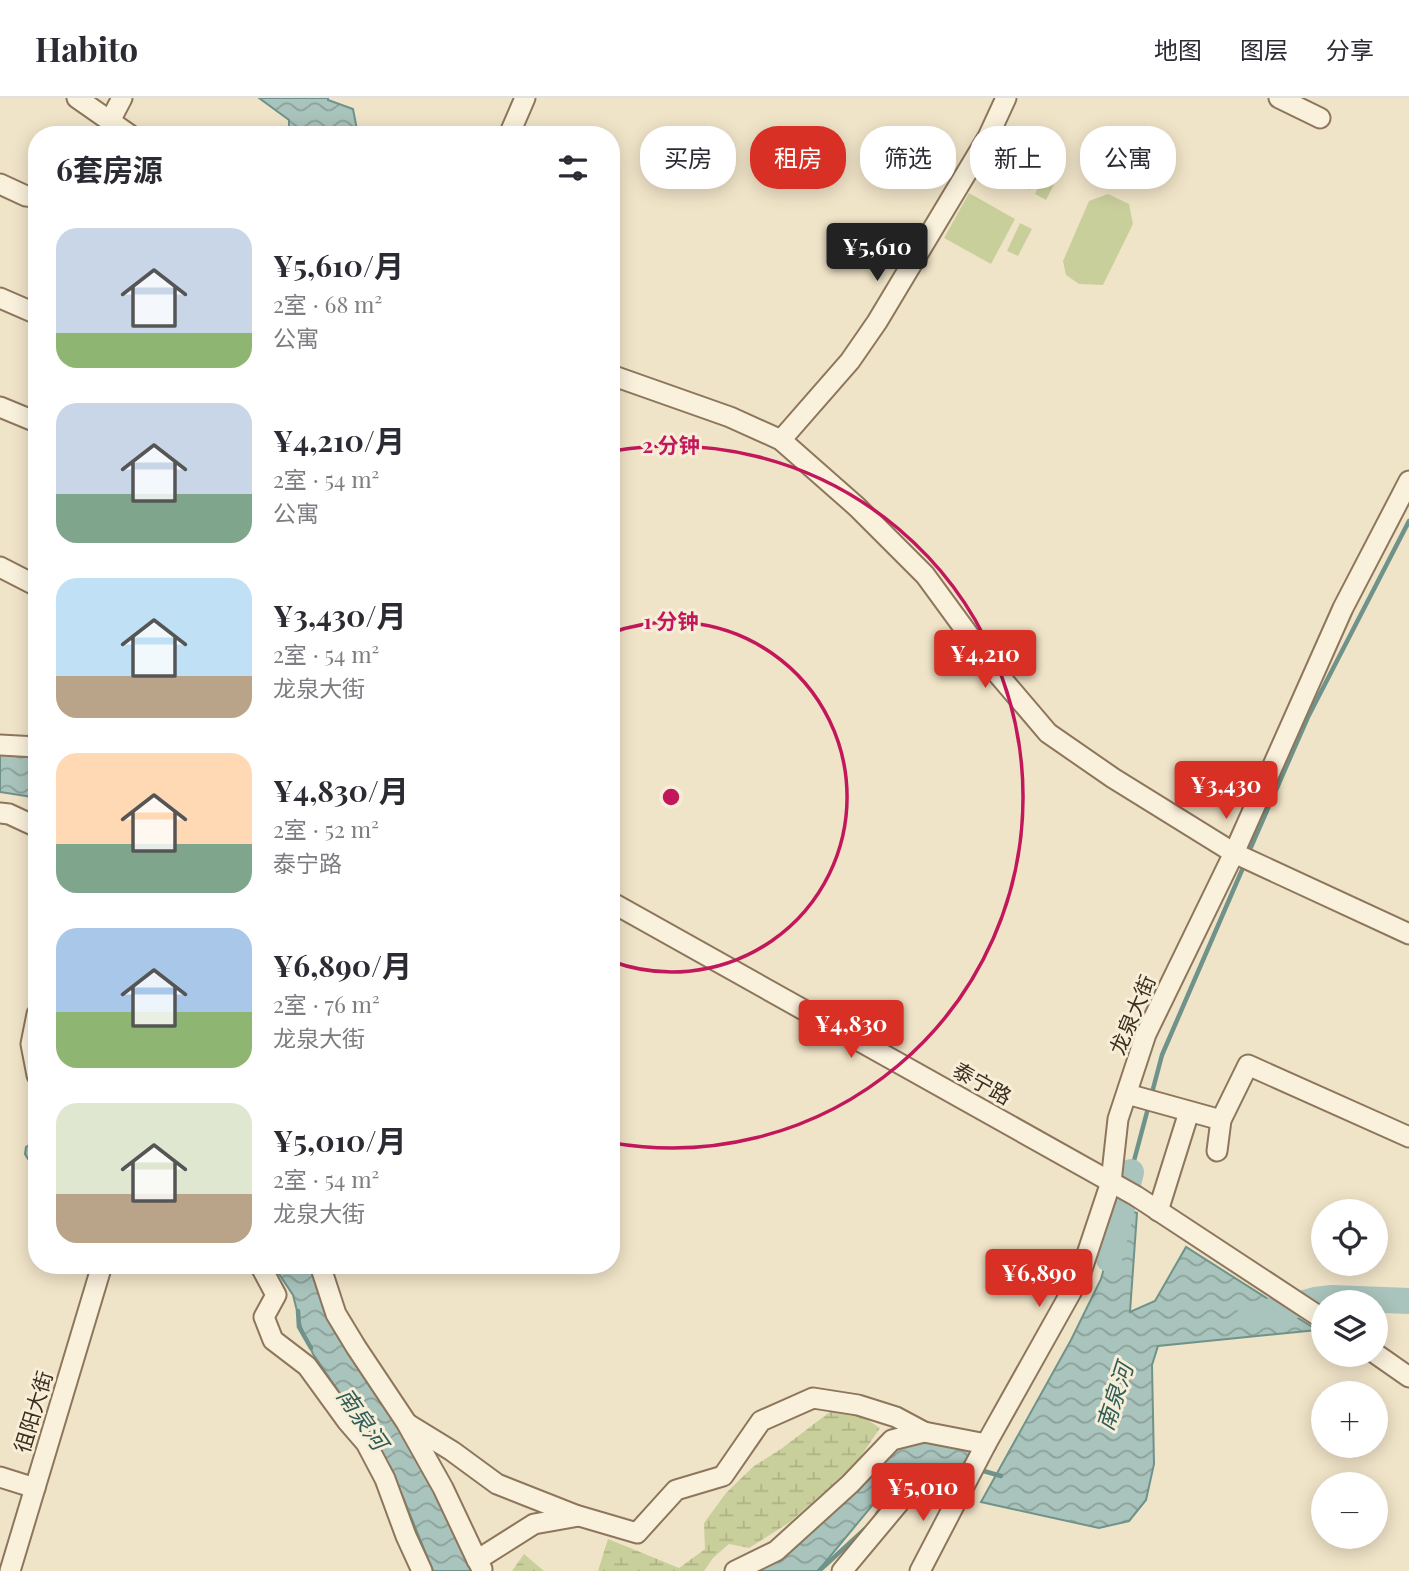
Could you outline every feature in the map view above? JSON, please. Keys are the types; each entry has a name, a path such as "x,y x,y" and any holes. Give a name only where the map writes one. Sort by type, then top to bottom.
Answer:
{"street":[{"path":"77,98 117,126"},
{"path":"110,121 121,98"},
{"path":"513,126 525,98"},
{"path":"781,440 849,361 877,322 988,138 1006,98"},
{"path":"1279,98 1320,118"},
{"path":"0,184 28,196"},
{"path":"0,298 28,310"},
{"path":"620,378 730,417 781,440 857,507 925,575 996,672 1048,733 1113,778 1234,853 1409,934"},
{"path":"0,407 28,419"},
{"name":"龙泉大街","path":"920,1571 986,1444 1079,1278 1111,1182 1118,1119 1146,1034 1234,853 1343,608 1409,481"},
{"path":"0,567 28,581"},
{"path":"0,745 28,747"},
{"path":"0,813 28,823"},
{"name":"泰宁路","path":"620,907 1136,1196 1311,1311"},
{"path":"1217,1151 1221,1120 1248,1065 1409,1137"},
{"path":"1127,1094 1221,1120"},
{"path":"1158,1211 1189,1112"},
{"name":"徂阳大街","path":"10,1571 99,1274"},
{"path":"265,1274 276,1294 264,1317 273,1339 307,1366 346,1422 366,1443 385,1479 422,1571"},
{"path":"323,1274 337,1314 406,1422 443,1488 480,1565 534,1524 579,1516"},
{"path":"1388,1362 1409,1377"},
{"path":"406,1422 497,1484 579,1516 637,1533 676,1490 723,1476 761,1421 813,1398 858,1405 896,1416 924,1432 986,1444"},
{"path":"735,1571 776,1551 850,1484 892,1440 924,1432"},
{"path":"0,1478 35,1488"},
{"path":"842,1571 908,1492 962,1493"}],"green space":[{"path":"1037,189 1052,189 1046,200 1035,194"},
{"path":"969,193 1015,219 991,264 944,238"},
{"path":"1108,194 1129,204 1133,224 1103,285 1079,284 1066,275 1063,261 1089,201"},
{"path":"1020,223 1032,229 1018,256 1007,251"},
{"path":"831,1411 860,1415 880,1428 859,1459 790,1522 749,1548 729,1544 713,1558 704,1571 598,1571 608,1539 679,1568 705,1549 704,1523 726,1493 754,1466"},
{"path":"524,1554 544,1571 512,1571"}],"water":[{"path":"259,98 328,98 353,109 356,126 289,126 289,120"},
{"path":"0,750 28,751 28,797 0,792"},
{"path":"1125,1209 1137,1213 1130,1312 1155,1301 1186,1247 1311,1326 1311,1331 1158,1346 1152,1365 1154,1464 1146,1500 1129,1521 1099,1528 981,1502 1071,1340 1101,1279 1115,1230"},
{"path":"279,1274 321,1274 480,1571 433,1571 391,1468 313,1354 301,1327 293,1295"},
{"path":"919,1437 974,1446 955,1478 904,1485 880,1496 818,1571 753,1571 894,1446"}],"waterway":[{"path":"1251,847 1308,717 1409,521"},
{"path":"1153,1089 1162,1055 1242,870"},
{"path":"1131,1172 1147,1112"},
{"path":"1109,1259 1131,1172"},
{"name":"南泉河","path":"1250,1315 1332,1298 1409,1301"},
{"name":"南泉河","path":"298,1311 299,1327 311,1348"},
{"name":"南泉河","path":"980,1470 1001,1476"},
{"name":"南泉河","path":"877,1514 896,1487"},
{"name":"南泉河","path":"819,1571 865,1529"}]}
